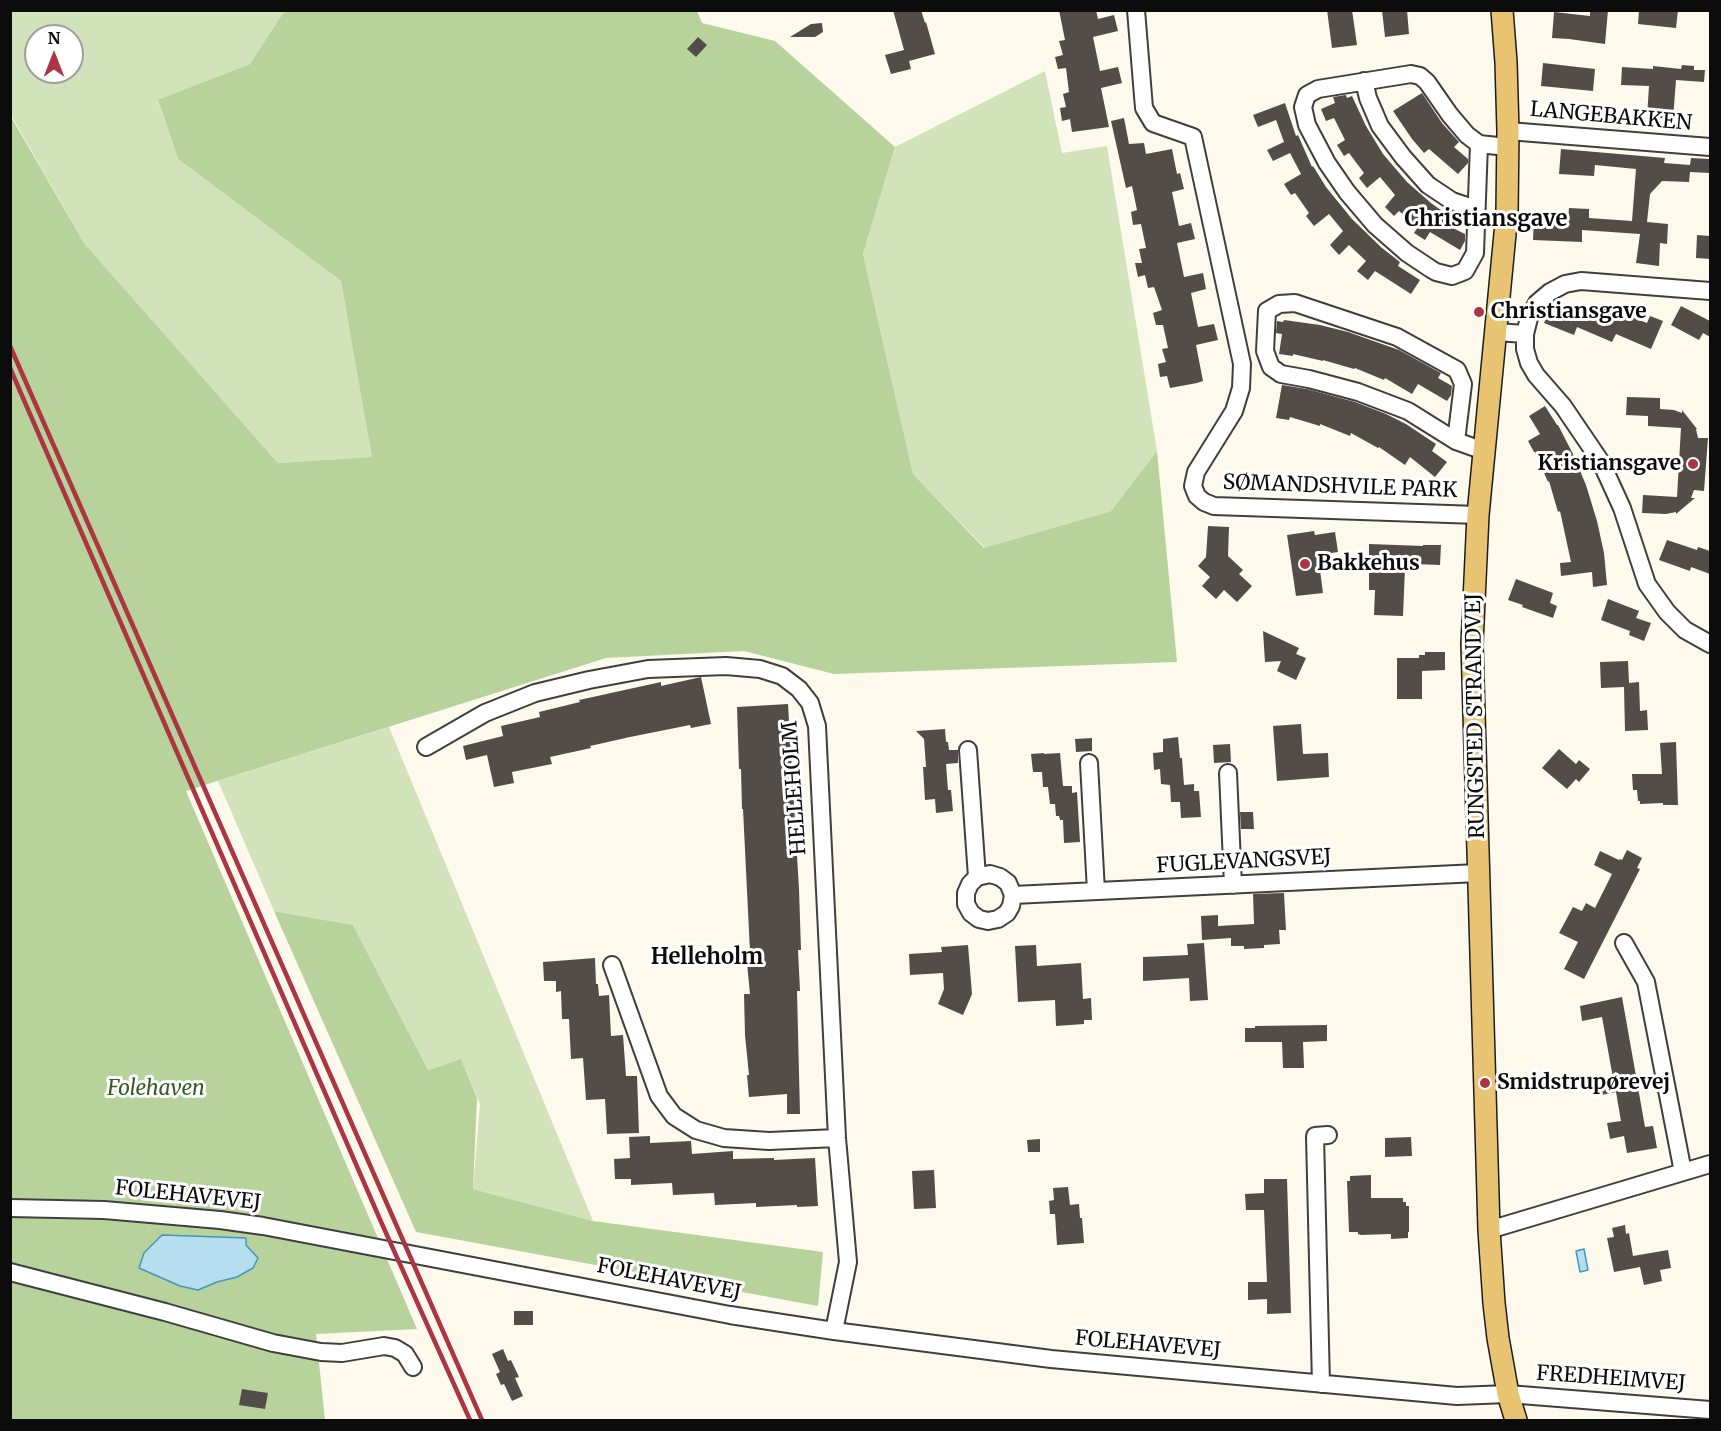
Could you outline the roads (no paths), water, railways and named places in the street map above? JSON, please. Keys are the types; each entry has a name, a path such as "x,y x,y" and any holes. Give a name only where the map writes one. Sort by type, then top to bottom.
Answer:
{"main road":[{"name":"RUNGSTED STRANDVEJ","path":"1502,10 1508,139 1507,213 1478,515 1472,644 1494,1303 1508,1394 1516,1420"}],"street":[{"name":"SØMANDSHVILE PARK","path":"1136,10 1144,108 1154,123 1193,137 1242,364 1241,388 1234,411 1196,472 1193,486 1197,496 1214,506 1478,515"},
{"path":"1479,144 1474,253 1466,272 1452,276 1436,272 1423,264 1375,225 1347,192 1327,163 1307,125 1303,107 1307,96 1318,89 1411,74 1420,76 1427,82 1450,115 1467,135 1479,144 1508,139"},
{"path":"1365,81 1368,98 1380,126 1403,157 1428,185 1452,201 1476,209"},
{"name":"LANGEBAKKEN","path":"1508,139 1710,147"},
{"path":"1710,291 1581,281 1565,284 1550,292 1537,303 1529,318 1525,334 1525,349 1536,375 1563,406 1601,462 1622,508 1647,584 1667,612 1685,630 1710,644"},
{"path":"1456,441 1463,384 1457,370 1397,337 1295,303 1279,304 1267,311 1264,351 1271,367 1281,374 1358,392 1408,411 1456,441 1484,451"},
{"path":"1496,332 1525,334"},
{"name":"HELLEHOLM","path":"426,747 485,713 535,693 648,669 726,666 760,669 782,676 799,689 810,703 817,726 837,1137 848,1262 834,1331"},
{"path":"968,750 977,877"},
{"path":"1089,763 1096,891"},
{"path":"1228,773 1233,885"},
{"name":"FUGLEVANGSVEJ","path":"1013,895 1478,873"},
{"path":"990,874 1008,883 1013,895 1007,913 998,919 988,921 979,919 971,913 966,904 966,893 970,884 977,877 990,874"},
{"path":"1624,943 1646,982 1683,1172"},
{"path":"612,965 659,1096 674,1116 696,1130 724,1137 769,1141 837,1137"},
{"path":"1321,1384 1315,1136 1328,1135"},
{"path":"1490,1230 1710,1164"},
{"name":"FOLEHAVEVEJ","path":"10,1208 104,1210 263,1226 730,1315 1051,1359 1457,1396 1508,1394"},
{"path":"10,1272 273,1343 321,1352 342,1353 384,1346 395,1348 405,1354 413,1367"},
{"name":"FREDHEIMVEJ","path":"1508,1394 1710,1410"}],"water":[{"path":"162,1235 246,1238 246,1245 258,1258 253,1268 237,1277 198,1290 180,1286 139,1268 144,1253"},
{"path":"1584,1249 1588,1270 1580,1272 1576,1251"}],"railway":[{"path":"10,346 482,1420"},
{"path":"10,368 382,1224 470,1420"}],"place":[{"name":"Christiansgave","path":"1479,312"},
{"name":"Kristiansgave","path":"1693,464"},
{"name":"Bakkehus","path":"1305,564"},
{"name":"Smidstrupørevej","path":"1485,1083"}],"district":[{"name":"Christiansgave","path":"1486,220"},
{"name":"Helleholm","path":"707,958"}],"park label":[{"name":"Folehaven","path":"156,1089"}]}
